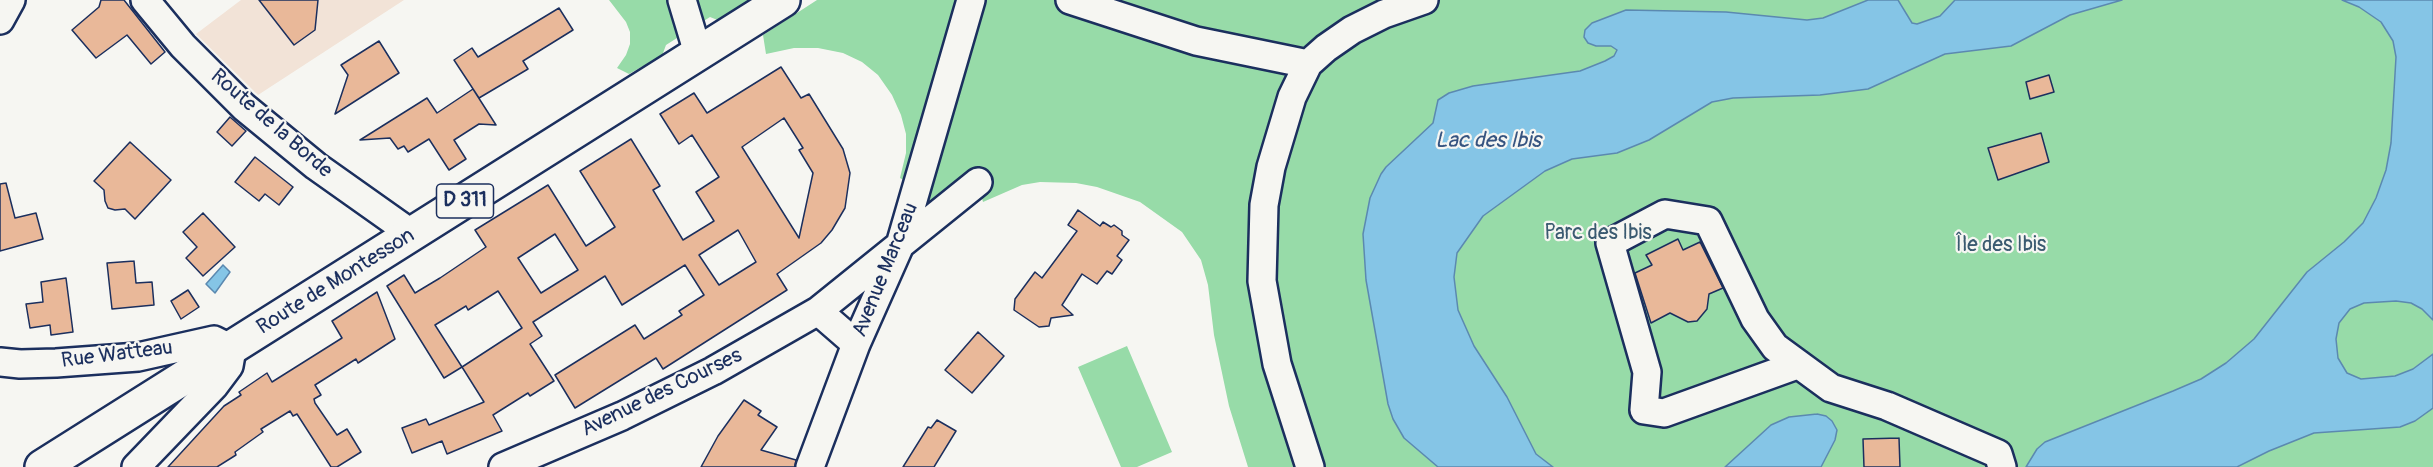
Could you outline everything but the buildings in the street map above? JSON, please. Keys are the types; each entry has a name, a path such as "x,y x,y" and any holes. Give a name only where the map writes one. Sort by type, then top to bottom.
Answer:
{"main road":[{"name":"Route de Montesson","path":"42,467 783,0"}],"street":[{"path":"0,20 11,0"},
{"name":"Route de la Borde","path":"145,0 183,46 244,106 316,165 412,234"},
{"path":"682,0 698,53"},
{"name":"Avenue Marceau","path":"810,467 856,344 900,245 971,0"},
{"path":"1070,0 1196,41 1308,64"},
{"path":"1310,467 1288,401 1268,319 1262,281 1264,205 1280,133 1292,97 1308,64 1352,30 1384,14 1424,0"},
{"name":"Avenue des Courses","path":"503,467 622,416 703,376 818,311 978,182"},
{"path":"1797,365 1664,413 1644,410 1647,372 1610,243 1665,214 1708,221 1755,319 1775,347 1831,388 1887,406 1998,454 2002,467"},
{"path":"818,311 856,344"},
{"name":"Rue Watteau","path":"0,362 56,363 138,357 214,340 232,349"},
{"path":"136,467 214,386 229,366 232,349"}],"shaded area":[{"path":"241,0 404,0 258,95 196,34"}],"green space":[{"path":"609,0 763,0 725,23 710,17 666,45 659,64 647,73 643,66 629,74 617,68 630,44 630,32 626,22"},
{"name":"Parc des Ibis","path":"817,0 2433,0 2433,467 1248,467 1229,406 1214,335 1208,285 1201,260 1182,232 1140,202 1097,187 1076,183 1040,182 1022,185 983,202 978,183 939,212 918,188 900,178 906,153 906,134 892,95 878,75 862,62 843,53 818,48 794,48 766,54 763,35"},
{"path":"1127,346 1172,452 1137,467 1121,467 1078,367"}],"water":[{"name":"Lac des Ibis","path":"1868,0 1898,0 1912,23 1917,24 1940,16 1955,0 2122,0 2070,15 2011,46 1945,54 1868,89 1820,95 1733,98 1712,102 1649,140 1617,153 1572,159 1545,171 1483,216 1457,253 1454,277 1458,310 1474,346 1507,397 1536,454 1553,467 1438,467 1404,438 1393,419 1388,404 1366,280 1363,234 1370,198 1381,174 1433,123 1438,100 1449,93 1473,86 1580,71 1605,61 1614,56 1617,50 1611,46 1596,46 1588,43 1584,37 1585,30 1592,23 1626,10 1726,12 1807,20 1823,18"},
{"path":"2342,0 2433,0 2433,320 2422,309 2411,303 2396,301 2364,303 2350,309 2339,323 2336,339 2338,358 2347,373 2361,379 2395,376 2413,369 2433,354 2433,408 2415,421 2400,427 2314,433 2237,467 2026,467 2037,449 2045,442 2201,379 2226,363 2254,339 2307,272 2363,223 2376,198 2386,170 2391,143 2396,57 2393,41 2381,22 2359,7"},
{"path":"223,265 230,272 215,293 206,284"},
{"path":"1817,414 1826,416 1837,430 1835,440 1821,467 1725,467 1771,425 1789,417"}],"park label":[{"name":"Île des Ibis","path":"2001,246"}]}
